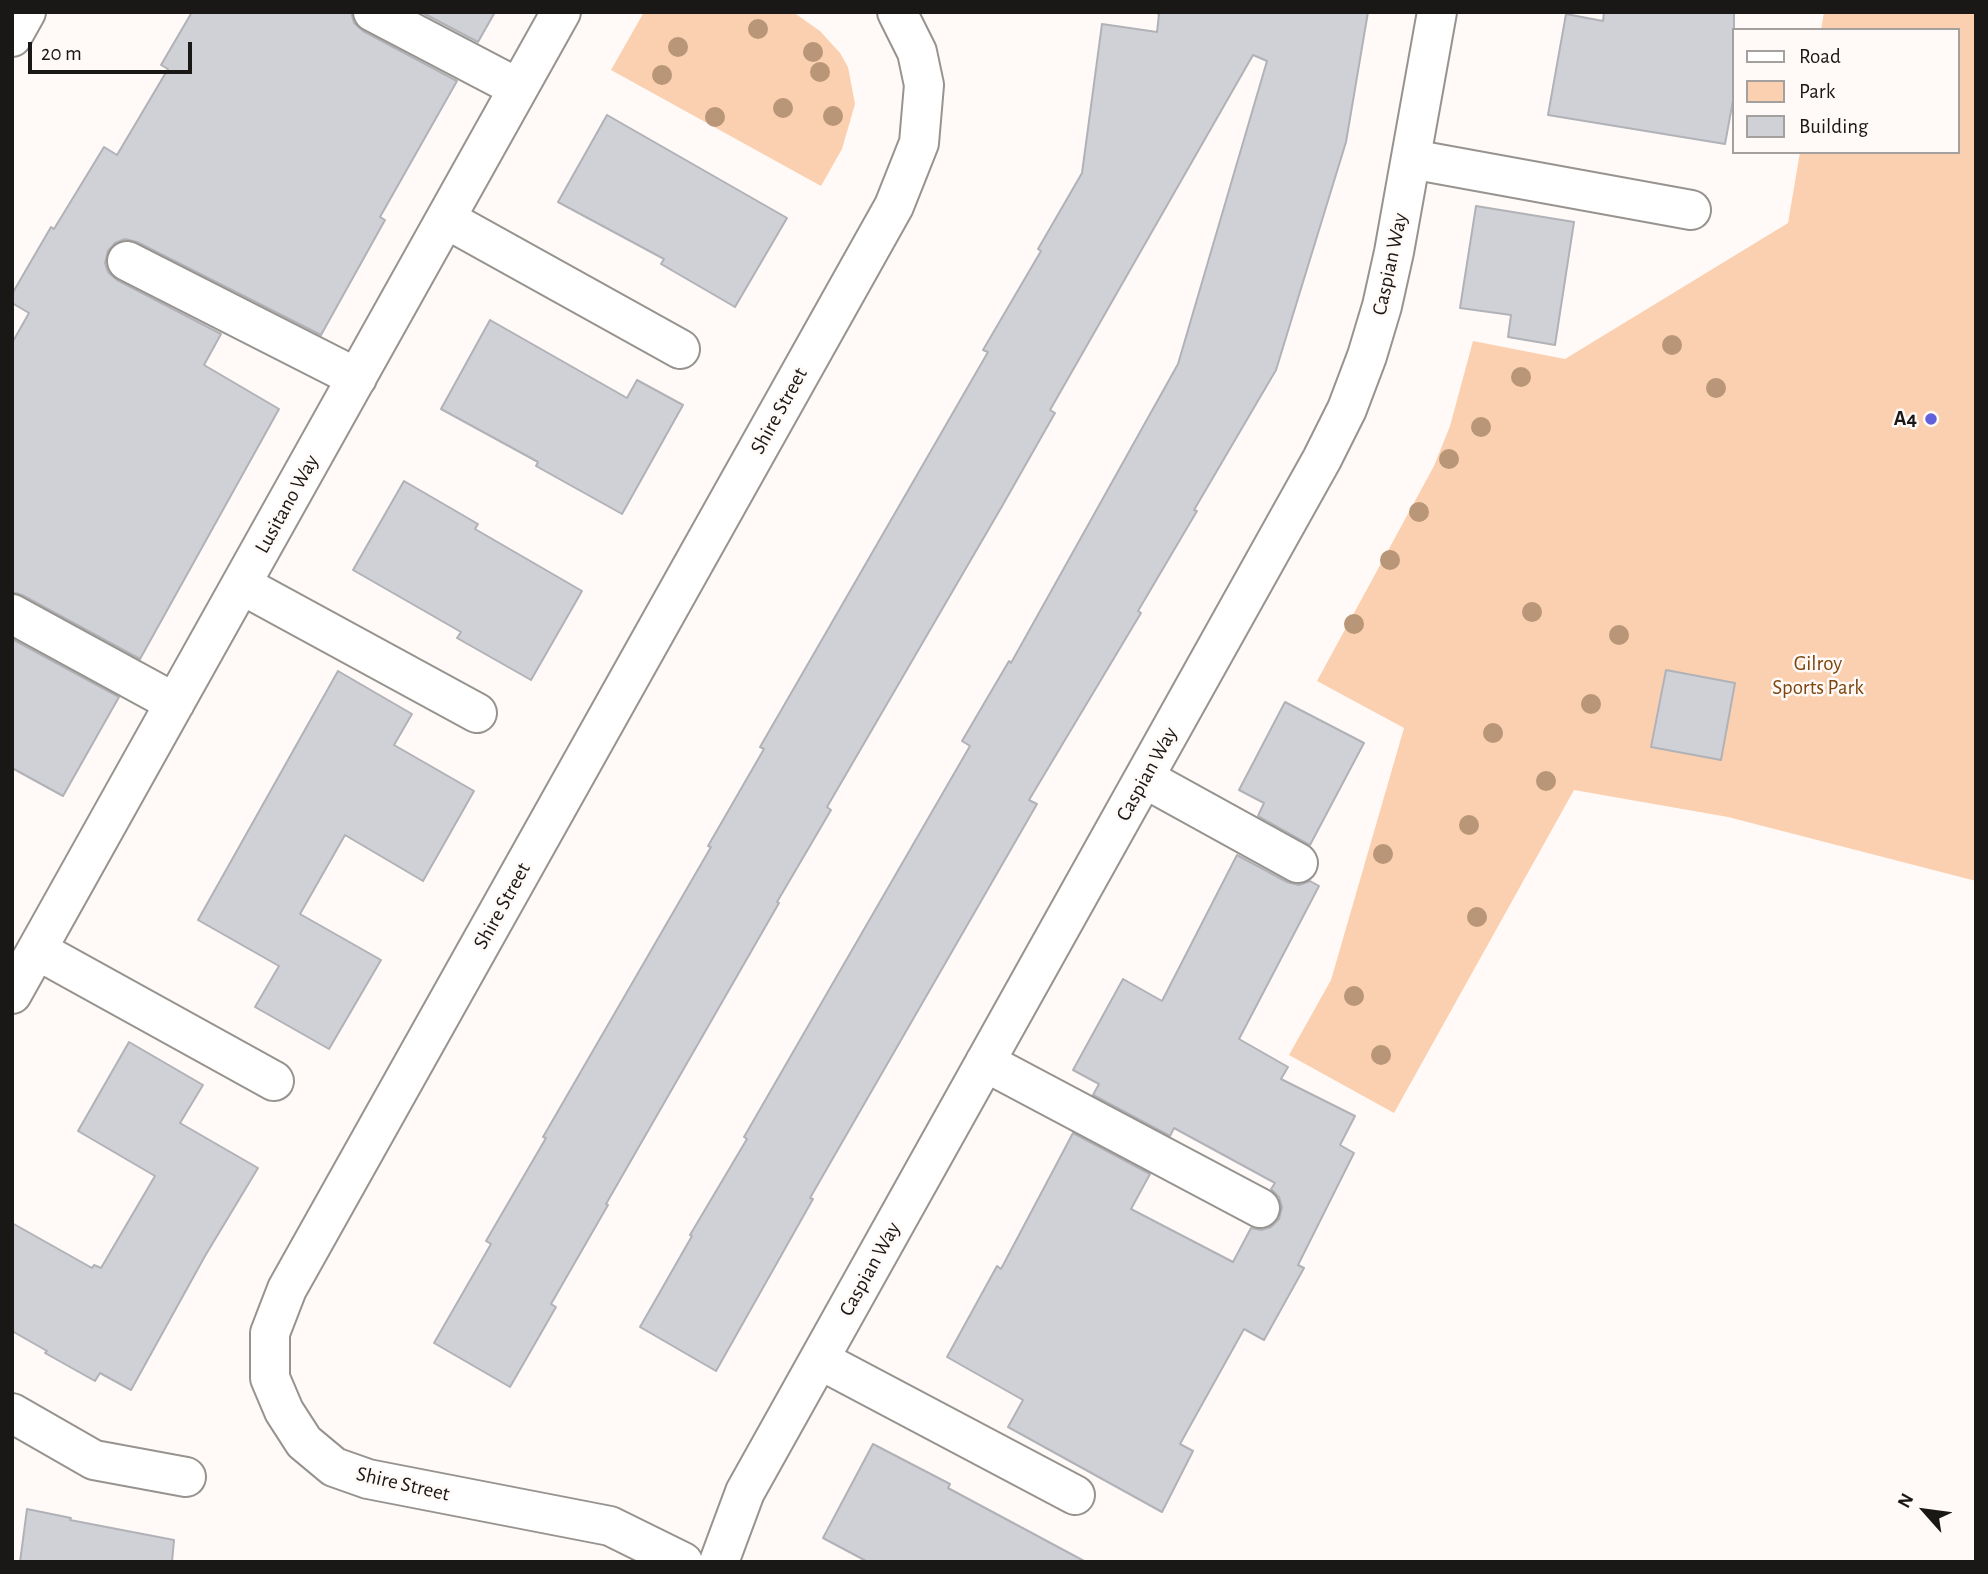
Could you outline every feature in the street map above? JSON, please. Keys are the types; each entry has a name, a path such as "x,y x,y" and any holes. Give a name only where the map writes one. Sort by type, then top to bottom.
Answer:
{"street":[{"path":"12,37 26,12"},
{"path":"373,12 519,88"},
{"name":"Lusitano Way","path":"12,994 561,12"},
{"name":"Shire Street","path":"683,1562 610,1525 368,1479 334,1467 304,1442 284,1412 270,1378 270,1333 287,1289 894,206 919,143 923,85 917,52 897,12"},
{"name":"Caspian Way","path":"719,1562 745,1492 1322,459 1347,409 1382,306 1437,12"},
{"path":"1411,159 1691,210"},
{"path":"446,219 680,349"},
{"path":"127,261 357,378"},
{"path":"242,585 477,713"},
{"path":"12,614 175,703"},
{"path":"1144,778 1298,863"},
{"path":"37,950 274,1081"},
{"path":"985,1062 1260,1208"},
{"path":"820,1360 1075,1495"},
{"path":"12,1413 94,1460 186,1477"}],"green space":[{"path":"644,12 793,12 820,31 840,53 848,67 855,104 842,149 821,186 611,70"},
{"name":"Gilroy Sports Park","path":"1824,12 1976,12 1976,881 1728,817 1574,790 1394,1113 1289,1055 1331,980 1404,728 1317,681 1434,466 1450,426 1473,341 1565,359 1788,223 1800,154 1960,154 1960,28 1821,28"}],"building":[{"path":"192,12 351,12 354,23 363,31 457,81 380,217 385,220 321,335 137,242 125,239 115,243 108,251 105,263 108,272 117,280 221,334 204,365 279,409 140,659 12,592 12,343 29,313 12,303 12,294 51,227 54,229 104,147 117,155 168,69 161,65"},
{"path":"421,12 495,12 478,42"},
{"path":"1154,12 1368,12 1346,142 1276,370 1194,510 1197,511 1138,611 1141,613 1029,800 1037,804 810,1198 813,1199 716,1371 640,1327 747,1139 744,1137 970,746 962,741 1009,661 1011,663 1178,364 1267,61 1253,55 1050,410 1055,413 827,807 831,810 606,1204 608,1205 551,1304 556,1307 510,1387 434,1343 491,1244 486,1241 546,1138 543,1137 711,847 708,846 764,749 760,747 988,352 983,350 1041,251 1038,249 1082,173 1102,24 1157,32 1159,14"},
{"path":"1604,12 1734,12 1732,106 1725,144 1548,115 1566,14 1603,21"},
{"path":"607,115 787,218 735,307 661,264 664,259 558,202"},
{"path":"1476,206 1574,222 1555,345 1508,337 1511,315 1460,308"},
{"path":"490,320 627,398 637,380 683,405 622,514 536,466 538,462 441,409"},
{"path":"404,481 478,524 475,529 582,591 531,680 457,638 461,632 353,570"},
{"path":"12,639 119,697 63,796 12,768"},
{"path":"1666,670 1735,683 1721,760 1651,747"},
{"path":"338,671 412,714 394,745 474,791 423,881 345,835 300,914 381,960 329,1049 255,1007 279,966 198,920"},
{"path":"1285,702 1364,743 1310,845 1258,816 1264,803 1239,790"},
{"path":"1237,855 1287,882 1299,885 1310,881 1319,886 1239,1039 1288,1067 1281,1079 1355,1116 1340,1145 1354,1153 1298,1265 1304,1268 1264,1340 1244,1329 1180,1444 1193,1451 1162,1512 1008,1427 1023,1400 947,1357 997,1266 1001,1269 1073,1133 1150,1174 1131,1209 1233,1262 1251,1228 1261,1230 1271,1227 1279,1219 1282,1207 1279,1197 1271,1189 1275,1183 1174,1128 1170,1136 1093,1095 1099,1084 1073,1070 1123,979 1162,1001"},
{"path":"129,1042 203,1085 180,1123 258,1168 205,1256 131,1390 100,1373 95,1381 12,1331 12,1223 92,1268 94,1265 101,1268 155,1176 78,1131"},
{"path":"873,1444 950,1484 948,1488 1086,1562 868,1562 823,1538"},
{"path":"27,1509 174,1540 172,1562 20,1562"}],"place":[{"name":"A4","path":"1931,419"}]}
